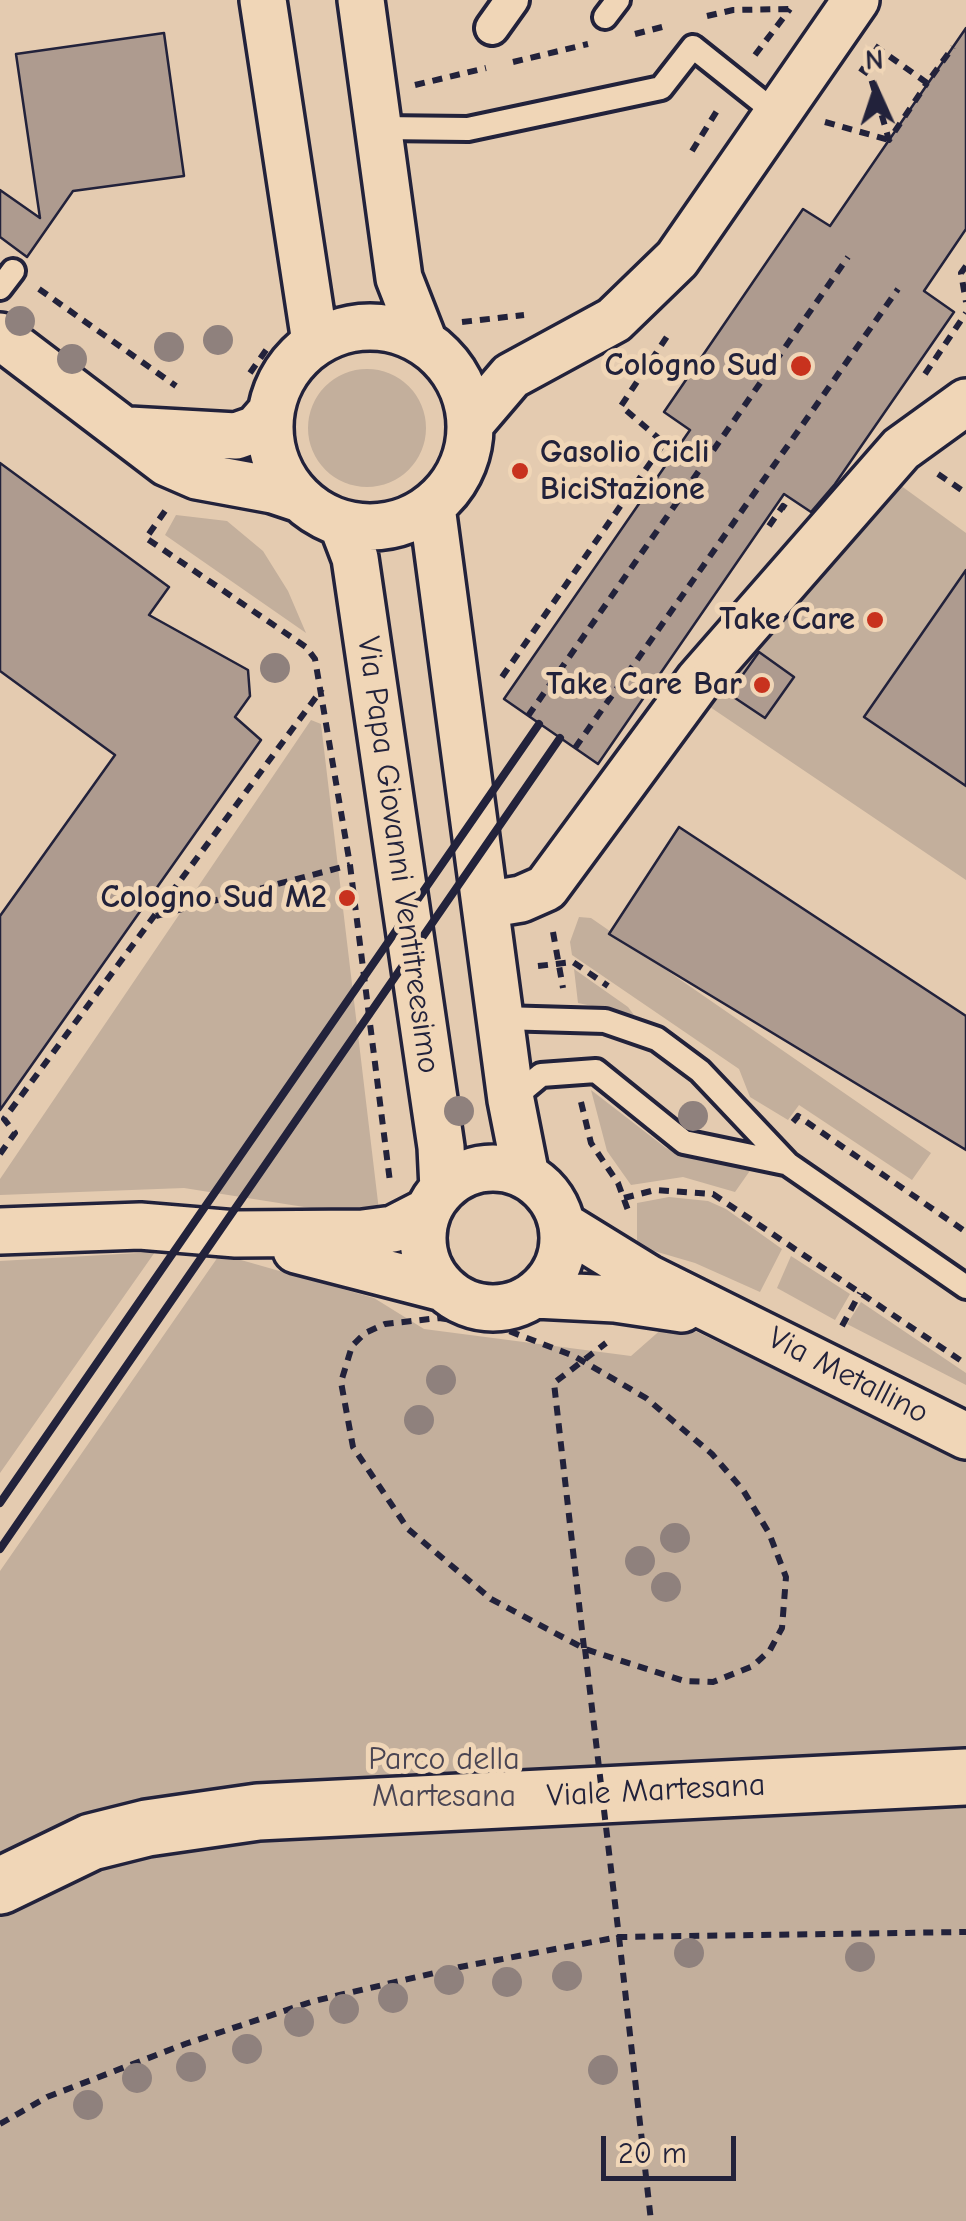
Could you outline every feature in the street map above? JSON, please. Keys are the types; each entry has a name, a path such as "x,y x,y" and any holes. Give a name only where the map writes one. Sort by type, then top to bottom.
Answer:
{"street":[{"path":"262,0 316,342"},
{"path":"0,336 130,430 167,463 197,476 274,490 300,499 342,524 396,524 432,506 460,471 470,424 464,392 435,352 399,278 361,0"},
{"path":"492,28 512,0"},
{"path":"257,397 280,381 316,342 340,331 376,327 435,352 504,366 544,333 614,320 677,259 781,109 850,26"},
{"path":"470,424 544,333"},
{"path":"130,430 192,437 236,436 256,428 257,397"},
{"path":"257,397 275,462 300,499"},
{"path":"485,905 521,899 546,888 699,680 901,449 966,402"},
{"path":"432,506 511,1100 526,1176"},
{"name":"Via Papa Giovanni Ventitreesimo","path":"342,524 358,578 442,1147 435,1200"},
{"path":"0,1231 140,1226 236,1234 379,1231 404,1225 464,1174 484,1168 526,1176 549,1196 562,1225 558,1266 534,1295 511,1306 490,1309 460,1301 443,1288 236,1234"},
{"path":"435,1200 422,1230 424,1252 443,1288"},
{"name":"Via Metallino","path":"562,1225 605,1254 966,1436"},
{"name":"Via Metallino","path":"534,1295 615,1299 730,1319"},
{"name":"Viale Martesana","path":"0,1886 91,1842 147,1828 258,1812 966,1777"}],"lane":[{"path":"378,110 468,129 662,88 694,47 736,81 781,109"},
{"path":"501,1018 604,1021 657,1039 700,1071 788,1164 966,1287"},
{"path":"511,1100 542,1074 596,1071 684,1142 788,1164"}],"path":[{"path":"688,158 736,81 797,0"},
{"path":"695,19 733,10 790,9 850,26 927,84"},
{"path":"618,38 676,24"},
{"path":"850,26 870,74 889,140"},
{"path":"378,110 598,42"},
{"path":"889,140 953,47"},
{"path":"781,109 889,140"},
{"path":"528,716 848,258"},
{"path":"966,266 961,273 966,302"},
{"path":"7,279 190,396"},
{"path":"574,748 898,289"},
{"path":"477,323 544,333"},
{"path":"500,679 664,443 621,406 675,324"},
{"path":"257,397 270,344 268,328"},
{"path":"641,356 653,356"},
{"path":"927,467 966,493"},
{"path":"172,502 146,538 306,647 315,660 323,688 350,866 391,1182 372,1183"},
{"path":"315,660 320,648"},
{"path":"0,1154 15,1133 4,1119 323,688"},
{"path":"155,916 350,866"},
{"path":"552,920 563,992"},
{"path":"581,1098 590,1143 624,1198 630,1221"},
{"path":"624,1198 655,1190 688,1189 713,1194 966,1364"},
{"path":"408,1319 472,1321 574,1356 678,1423 743,1490 768,1533 786,1577 782,1628 770,1650 753,1666 712,1682 684,1681 584,1649 491,1599 432,1551 389,1505 354,1447 342,1404 344,1364 365,1333 408,1319"},
{"path":"554,1383 650,2221"},
{"path":"0,2124 47,2097 185,2044 314,2001 619,1937 966,1932"}],"green space":[{"path":"367,369 390,373 409,386 422,405 426,428 422,451 409,470 390,483 367,487 344,483 325,470 312,451 308,428 312,405 325,386 344,373"},
{"name":"Take Care","path":"900,485 966,533 966,880 710,707"},
{"path":"176,515 227,521 263,551 288,591 306,633 165,535"},
{"path":"311,720 321,724 380,1219 184,1188 0,1195 0,1179"},
{"path":"579,917 591,918 931,1153 912,1180 799,1105 788,1120 750,1097 739,1069 572,955 570,942"},
{"path":"574,969 628,1007 634,1015 578,1003"},
{"path":"591,1090 666,1148 694,1159 754,1165 735,1192 683,1177 631,1185 607,1151"},
{"path":"669,1197 708,1201 726,1209 782,1249 760,1292 695,1263 637,1246 637,1203"},
{"path":"155,1252 0,1473 0,1261"},
{"name":"Parco della Martesana","path":"220,1254 374,1298 424,1329 631,1356 672,1320 966,1461 966,2221 0,2221 0,1571"},
{"path":"791,1256 850,1294 835,1320 777,1288"},
{"path":"861,1302 966,1373 966,1385 847,1324"}],"building":[{"path":"966,28 966,229 924,291 954,312 835,484 811,512 784,494 598,764 504,699 690,430 664,412 803,209 830,226"},
{"path":"164,33 184,176 73,191 27,257 0,237 0,190 40,218 16,54"},
{"path":"0,463 169,587 149,615 248,670 250,696 235,717 261,740 0,1110 0,916 115,755 0,671"},
{"path":"966,570 966,786 864,717"},
{"name":"Take Care Bar","path":"759,652 794,677 765,718 729,694"},
{"path":"679,827 966,1016 966,1150 609,934"}],"railway":[{"path":"0,1503 539,724"},
{"path":"0,1549 560,738"}],"place":[{"name":"Cologno Sud","path":"801,366"},
{"name":"Gasolio Cicli BiciStazione","path":"520,471"},
{"name":"Take Care","path":"875,620"},
{"name":"Take Care Bar","path":"762,685"},
{"name":"Cologno Sud M2","path":"347,898"}]}
